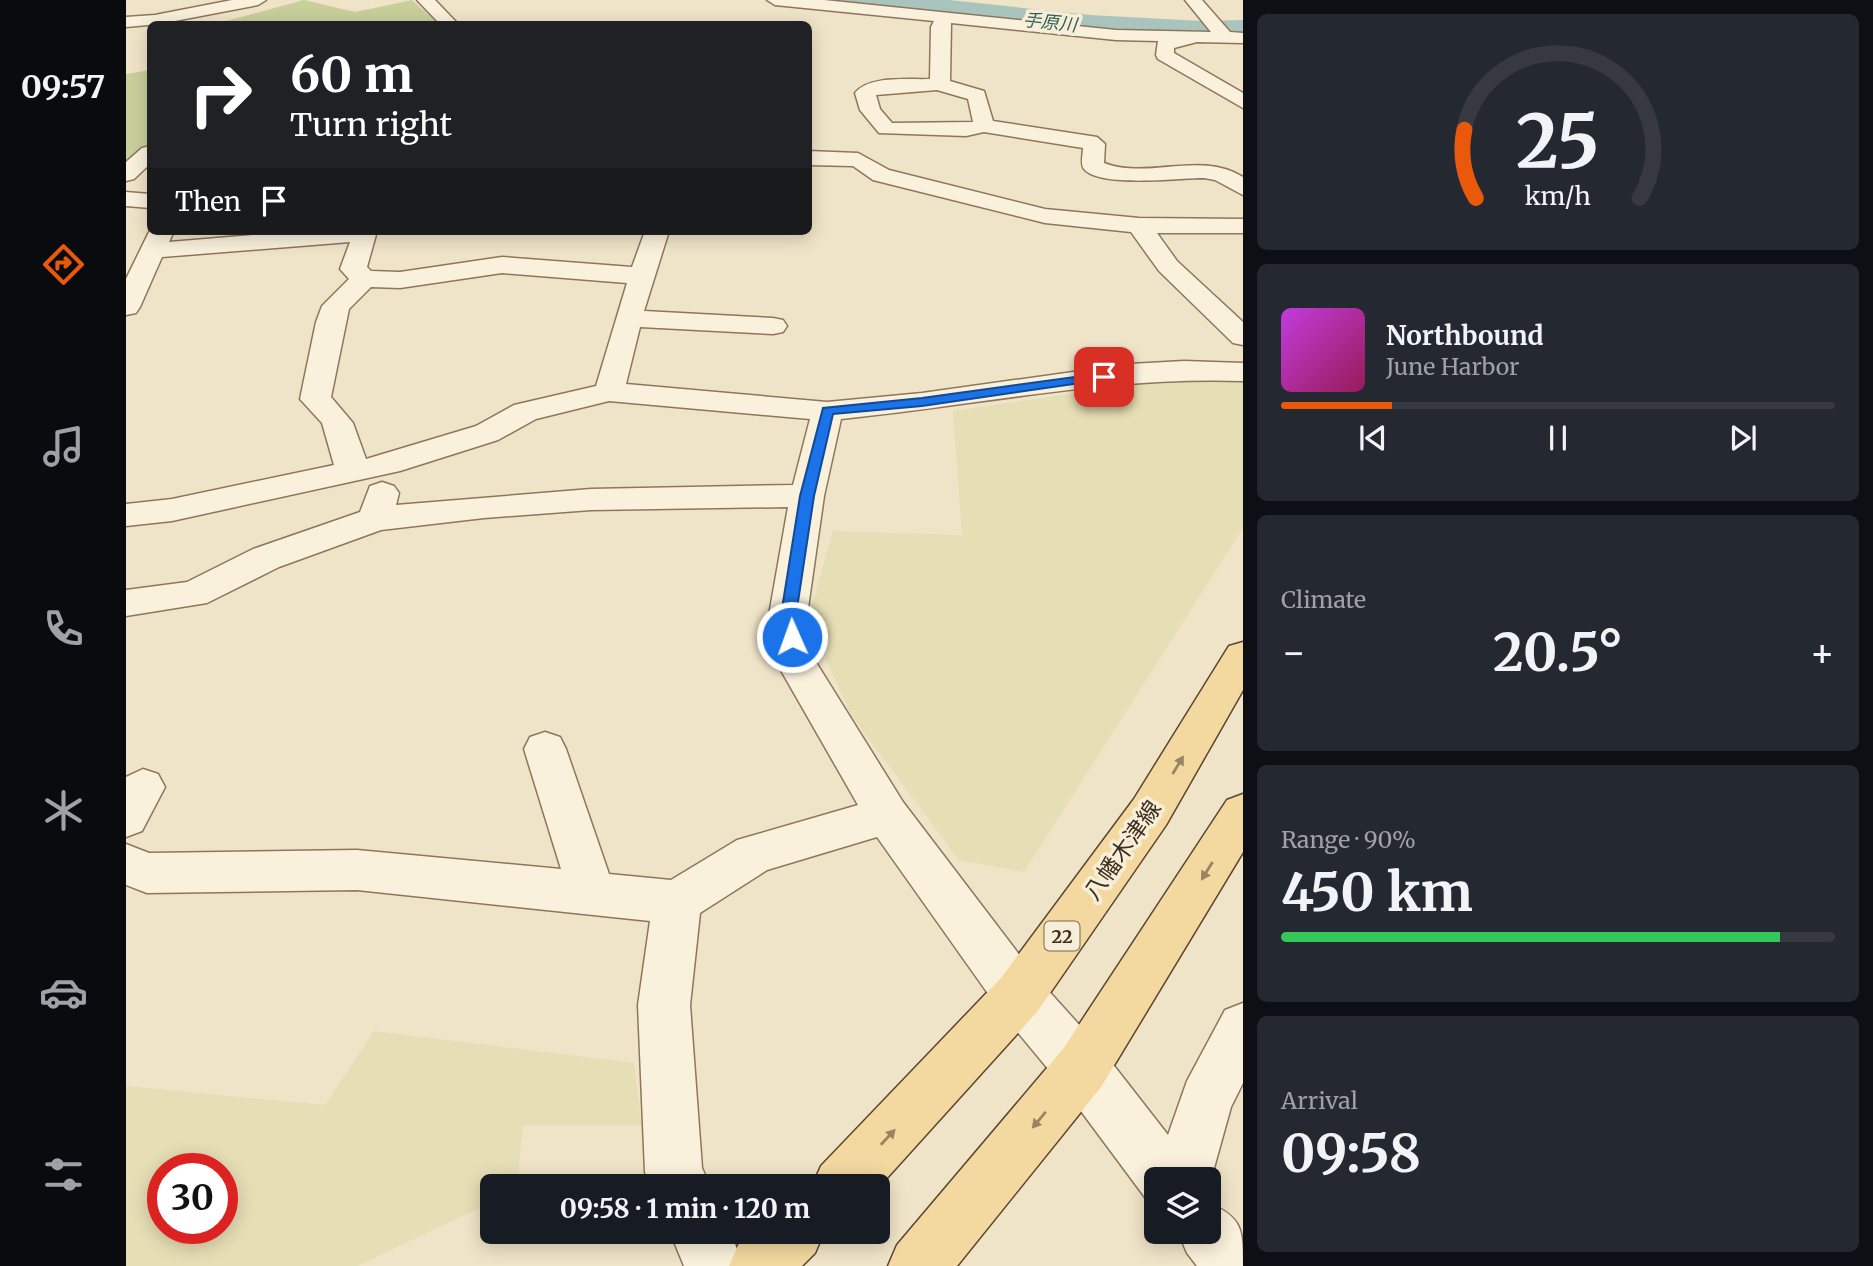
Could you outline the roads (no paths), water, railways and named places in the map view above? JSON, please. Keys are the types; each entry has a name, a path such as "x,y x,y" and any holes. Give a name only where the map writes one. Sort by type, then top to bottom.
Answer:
{"main road":[{"name":"八幡木津線","path":"852,1174 1019,995 1150,812 1243,656"},
{"path":"918,1266 1082,1068 1243,813"},
{"path":"759,1266 782,1244"}],"street":[{"path":"126,38 136,31 131,22 258,0"},
{"path":"425,0 446,21"},
{"path":"775,0 1116,35 1226,34"},
{"path":"1193,0 1226,34"},
{"path":"937,84 940,83 940,27 945,17"},
{"path":"1226,34 1165,44 1163,50 1165,55 1243,102"},
{"path":"867,164 875,159 884,145 886,129 870,110 865,93 875,88 937,84 976,95 984,126"},
{"path":"886,129 966,130 984,126 1090,142 1094,144 1093,166 1099,169 1133,173 1220,174 1243,188"},
{"path":"126,174 147,156"},
{"path":"812,158 839,158 867,164 881,175 1020,212 1139,226 1243,226"},
{"path":"126,199 147,201"},
{"path":"1139,226 1168,266 1243,337"},
{"path":"126,307 158,240 228,246 252,240 333,235"},
{"path":"365,235 353,269 364,279 400,280 502,265 642,276"},
{"path":"609,392 628,318 656,235"},
{"path":"352,471 344,433 332,412 315,399 330,322 336,306 364,279"},
{"path":"628,318 773,326"},
{"path":"126,515 172,510 388,464 487,433 525,412 609,392 827,411 922,402 1130,373 1184,370 1243,372"},
{"path":"827,411 807,496 788,615 795,660 887,815 1019,995 1082,1068 1157,1167"},
{"path":"376,519 388,464"},
{"path":"126,603 194,594 265,558 376,519 521,502 697,496 807,496"},
{"path":"545,749 592,893"},
{"path":"126,864 147,873 357,870 677,902 753,854 887,815"},
{"path":"675,1174 664,1005 677,902"},
{"path":"1187,1167 1206,1100 1243,1028"},
{"path":"705,1244 714,1266"},
{"path":"1217,1244 1234,1266"}],"waterway":[{"name":"手原川","path":"858,0 1090,26 1202,32 1243,31"}]}
